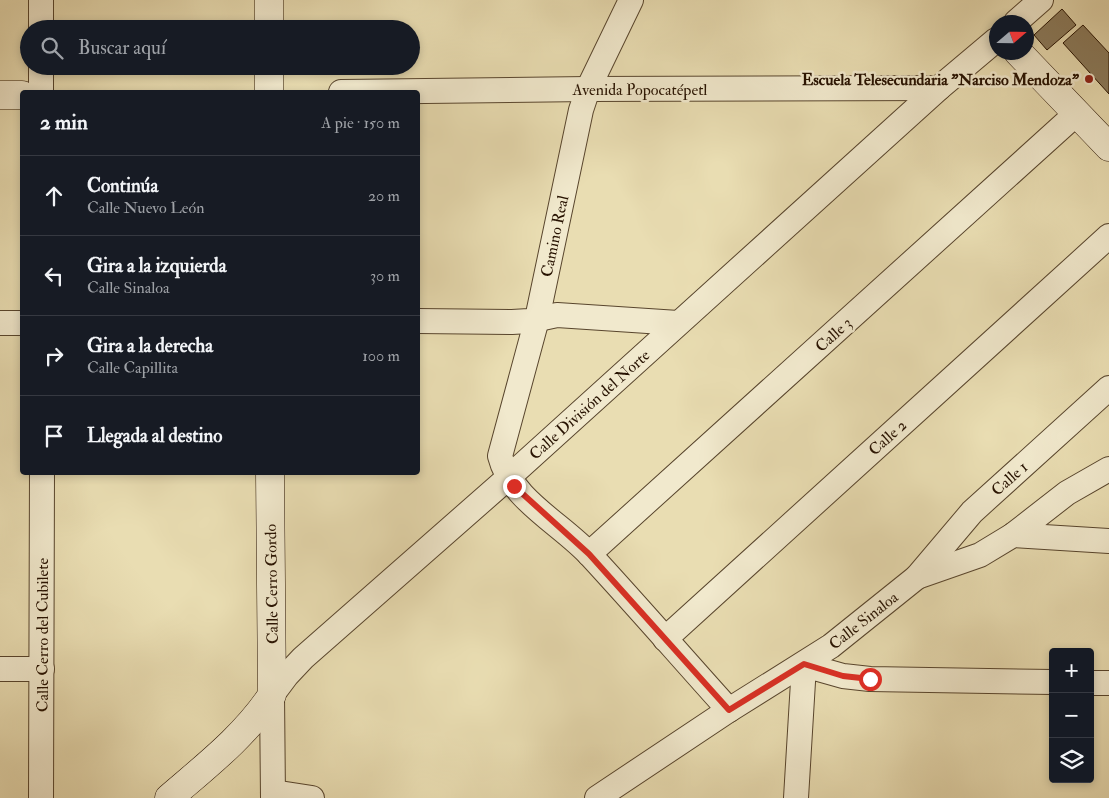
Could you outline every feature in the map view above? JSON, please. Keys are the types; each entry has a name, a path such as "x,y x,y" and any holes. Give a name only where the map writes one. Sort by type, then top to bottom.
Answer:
{"street":[{"path":"41,0 41,20"},
{"path":"269,0 269,20"},
{"name":"Camino Real","path":"631,0 588,89 581,110 536,319 500,456 509,477 521,493 589,554 729,710"},
{"path":"1024,15 1041,0"},
{"name":"Calle División del Norte","path":"169,798 244,731 261,712 287,675 303,658 509,477 938,88 989,46"},
{"path":"1026,60 1109,147"},
{"path":"41,75 41,90"},
{"path":"269,75 269,90"},
{"name":"Avenida Popocatépetl","path":"420,91 938,88"},
{"path":"0,95 20,95"},
{"name":"Calle 3","path":"589,554 1077,113"},
{"name":"Calle 2","path":"665,639 1109,236"},
{"path":"420,322 512,322 558,315 678,323"},
{"path":"0,323 20,323"},
{"name":"Calle 1","path":"917,577 972,512 1109,388"},
{"name":"Calle Sinaloa","path":"598,798 729,710 831,646 917,577 980,555 1013,535 1067,493 1109,469"},
{"name":"Calle Cerro del Cubilete","path":"41,798 42,475"},
{"name":"Calle Cerro Gordo","path":"270,475 272,695"},
{"path":"1013,535 1109,541"},
{"path":"796,798 804,664 843,676 870,679 1049,682"},
{"path":"0,669 42,669"},
{"path":"1094,683 1109,683"},
{"path":"272,695 273,795 312,798"}],"building":[{"path":"1062,9 1076,25 1047,50 1034,35"},
{"path":"1083,25 1109,53 1109,94 1063,43"}],"place":[{"name":"Escuela Telesecundaria \"Narciso Mendoza\"","path":"1089,79"}],"route":[{"path":"514,486 589,554 729,710 804,664 843,676 870,679"}]}
